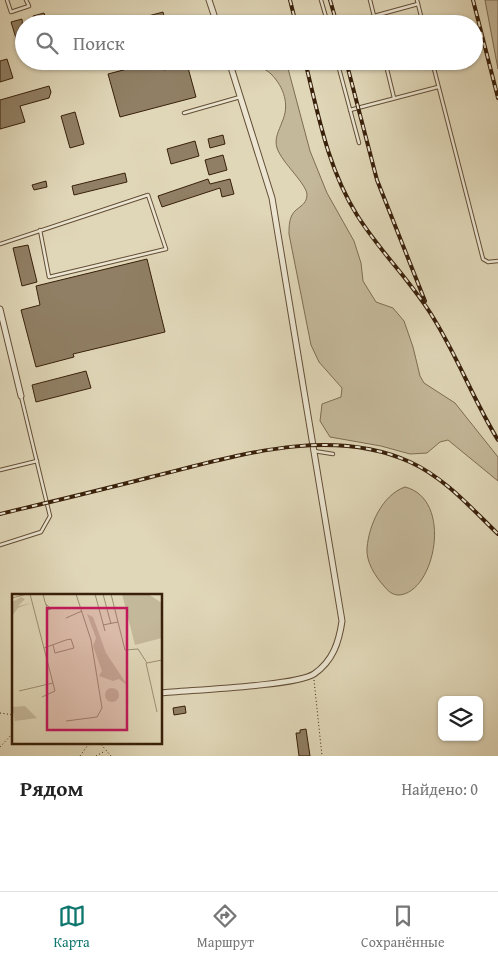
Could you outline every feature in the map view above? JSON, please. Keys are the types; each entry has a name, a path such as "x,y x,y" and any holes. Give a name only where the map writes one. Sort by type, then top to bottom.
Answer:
{"street":[{"path":"209,0 214,15"},
{"path":"162,693 291,681 313,674 332,655 340,639 342,621 272,198 232,70"},
{"path":"0,309 21,396"}],"lane":[{"path":"7,0 11,12 29,6 26,0"},
{"path":"321,0 325,15"},
{"path":"370,0 374,15"},
{"path":"417,0 421,15"},
{"path":"378,15 418,4"},
{"path":"340,70 359,143"},
{"path":"387,70 394,98"},
{"path":"434,70 483,259 488,262 498,261"},
{"path":"350,110 439,87"},
{"path":"184,113 240,97"},
{"path":"0,244 40,230 148,195 166,249 49,277 40,230"},
{"path":"0,545 41,532 50,516 21,396"},
{"path":"314,451 333,454"},
{"path":"0,470 37,461"}],"path":[{"path":"313,674 322,756"},
{"path":"0,747 12,734"},
{"path":"80,756 89,744"},
{"path":"101,744 110,756"},
{"path":"96,756 106,751"}],"shaded area":[{"path":"485,0 498,0 498,69"},
{"path":"266,70 288,70 310,151 327,193 354,241 361,263 363,281 376,302 393,308 404,321 420,376 424,383 455,403 498,457 498,481 448,440 440,442 427,453 410,454 381,446 330,437 320,421 322,404 341,397 342,388 319,362 311,345 289,234 292,215 305,202 307,195 303,185 277,148 276,138 284,116 285,103 282,90 276,79"},
{"path":"405,487 420,495 430,509 434,526 434,545 430,563 422,579 412,590 399,595 389,591 377,578 370,564 367,548 368,539 378,512 390,497"}],"building":[{"path":"163,12 164,15 152,15"},
{"path":"15,21 15,35 11,22"},
{"path":"7,59 13,78 0,82 0,61"},
{"path":"123,70 189,70 196,97 120,117 108,74"},
{"path":"49,86 51,92 49,98 20,106 25,122 0,129 0,100"},
{"path":"75,112 84,144 70,148 61,116"},
{"path":"223,135 225,144 210,148 208,139"},
{"path":"195,141 199,156 171,164 167,149"},
{"path":"223,155 227,170 209,175 205,160"},
{"path":"125,173 127,182 74,195 72,186"},
{"path":"208,179 210,184 230,179 234,194 222,197 220,188 162,207 158,196"},
{"path":"46,181 47,187 34,190 32,185"},
{"path":"28,245 37,282 22,286 13,248"},
{"path":"147,259 165,332 73,354 74,357 36,367 21,310 40,305 36,286"},
{"path":"86,371 91,388 36,402 32,385"},
{"path":"185,706 186,713 174,715 173,708"},
{"path":"306,729 310,756 299,756 296,733"}],"railway":[{"path":"290,0 294,15"},
{"path":"330,0 334,15"},
{"path":"473,0 477,15"},
{"path":"483,39 498,98"},
{"path":"307,70 325,141 338,179 347,197 366,229 416,292 434,319 498,440"},
{"path":"348,70 377,180 425,301"},
{"path":"0,514 247,454 280,448 314,445 346,446 379,451 410,462 423,469 457,494 498,534"}]}
